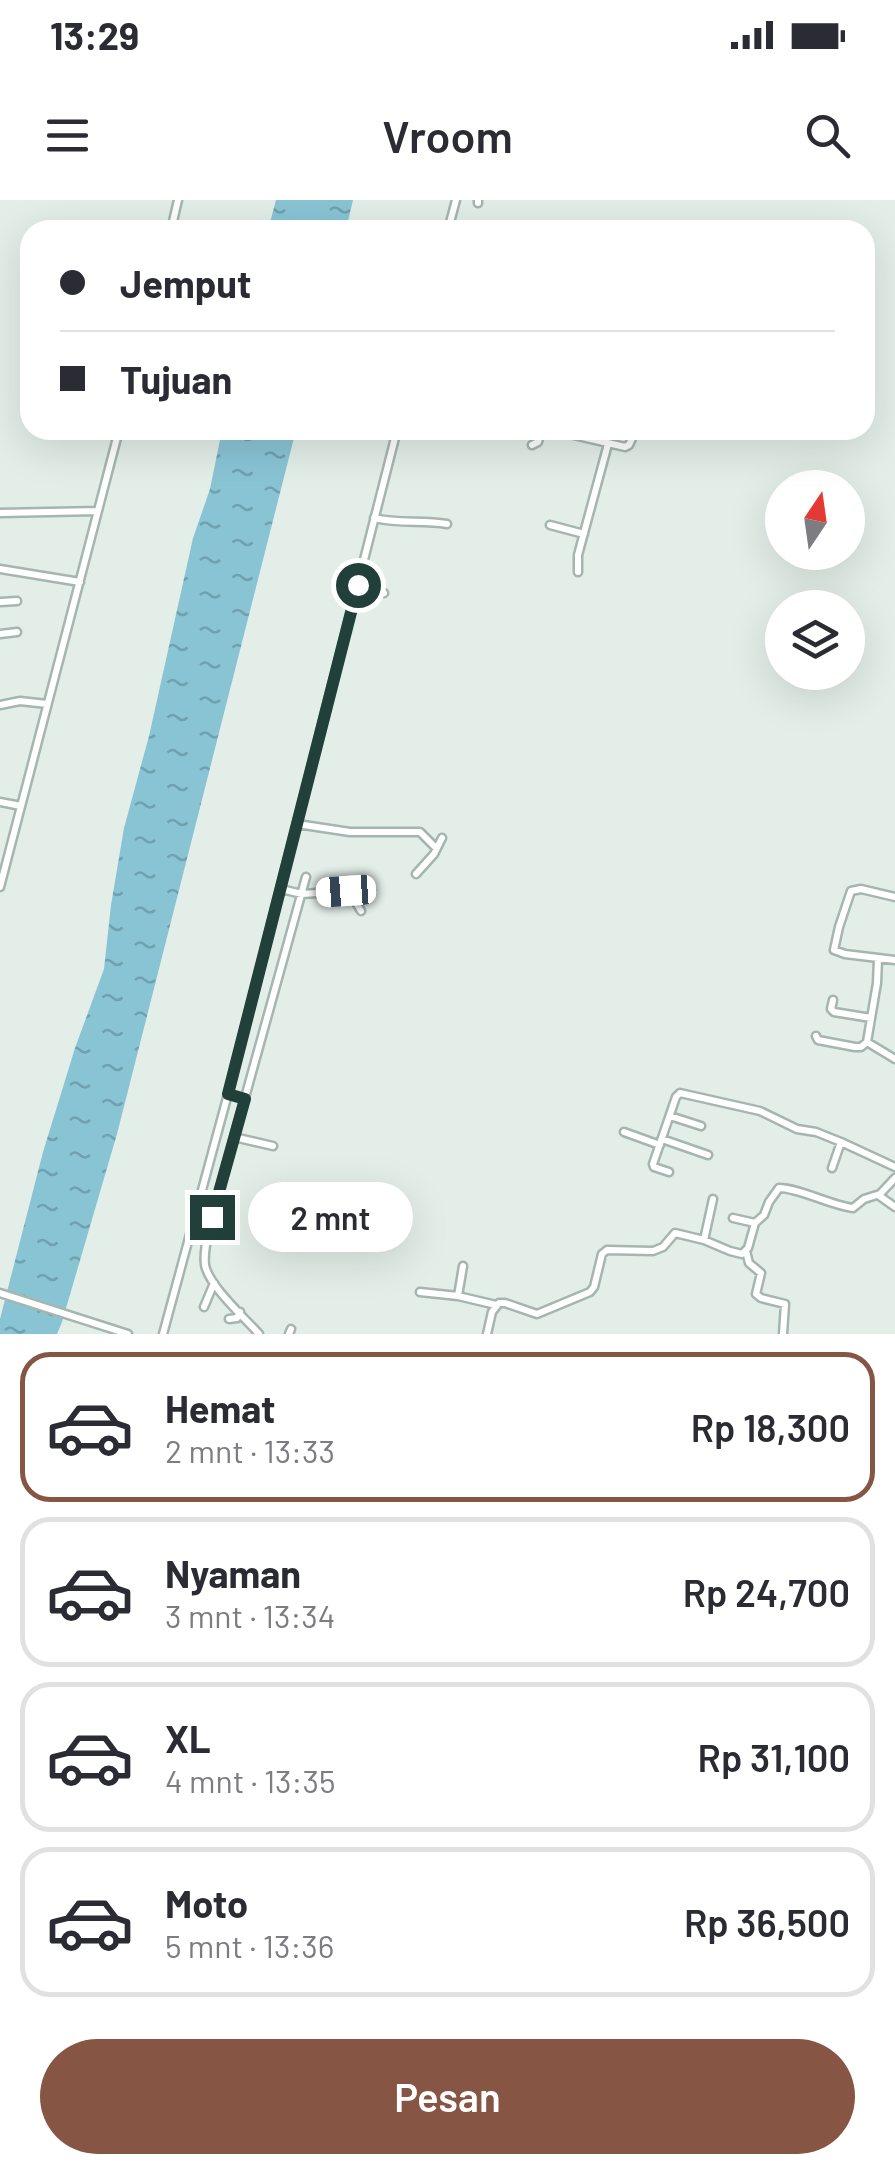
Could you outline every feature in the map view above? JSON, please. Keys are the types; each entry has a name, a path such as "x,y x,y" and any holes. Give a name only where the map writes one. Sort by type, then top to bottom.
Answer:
{"street":[{"path":"0,887 116,440"},
{"path":"163,1334 230,1095 395,440"},
{"path":"532,446 538,440"},
{"path":"598,440 625,447 632,440"},
{"path":"578,572 578,555 608,444"},
{"path":"0,513 98,511"},
{"path":"377,519 447,524"},
{"path":"550,525 584,534"},
{"path":"0,570 80,582"},
{"path":"358,585 376,590"},
{"path":"0,602 18,601"},
{"path":"0,634 17,632"},
{"path":"0,705 31,700 47,704"},
{"path":"0,802 21,806"},
{"path":"297,824 350,832 420,832 436,848"},
{"path":"416,874 442,838"},
{"path":"259,1334 214,1283 205,1265 208,1236 306,877"},
{"path":"283,889 301,894 349,891 361,911"},
{"path":"895,896 854,890 834,951 895,960"},
{"path":"816,1036 818,1040 855,1047 866,1042 878,958"},
{"path":"833,1000 832,1011 871,1018"},
{"path":"866,1042 895,1059"},
{"path":"670,1172 652,1166 680,1093 760,1111 895,1167"},
{"path":"230,1095 244,1098"},
{"path":"670,1116 701,1126"},
{"path":"624,1132 708,1155"},
{"path":"234,1137 273,1146"},
{"path":"832,1168 842,1142"},
{"path":"784,1334 784,1304 756,1294 761,1273 748,1263 746,1251 754,1223 764,1215 768,1203 781,1188 850,1208 878,1195 895,1178"},
{"path":"878,1195 895,1207"},
{"path":"704,1240 713,1199"},
{"path":"733,1218 754,1223"},
{"path":"192,1232 208,1236"},
{"path":"420,1292 496,1305 505,1303 540,1314 592,1290 604,1251 650,1252 664,1247 675,1234 736,1253 746,1251"},
{"path":"458,1296 463,1266"},
{"path":"204,1308 214,1283"},
{"path":"1,1293 128,1334"},
{"path":"487,1334 496,1305"},
{"path":"229,1319 237,1318 240,1312"}],"water":[{"path":"276,200 353,200 348,220 271,220"},
{"path":"220,440 293,440 117,1134 62,1322 57,1334 0,1334 0,1319 43,1152 104,969 124,828 149,736 193,538 210,489"}],"route":[{"path":"212,1217 245,1099 228,1094 358,585"}]}
